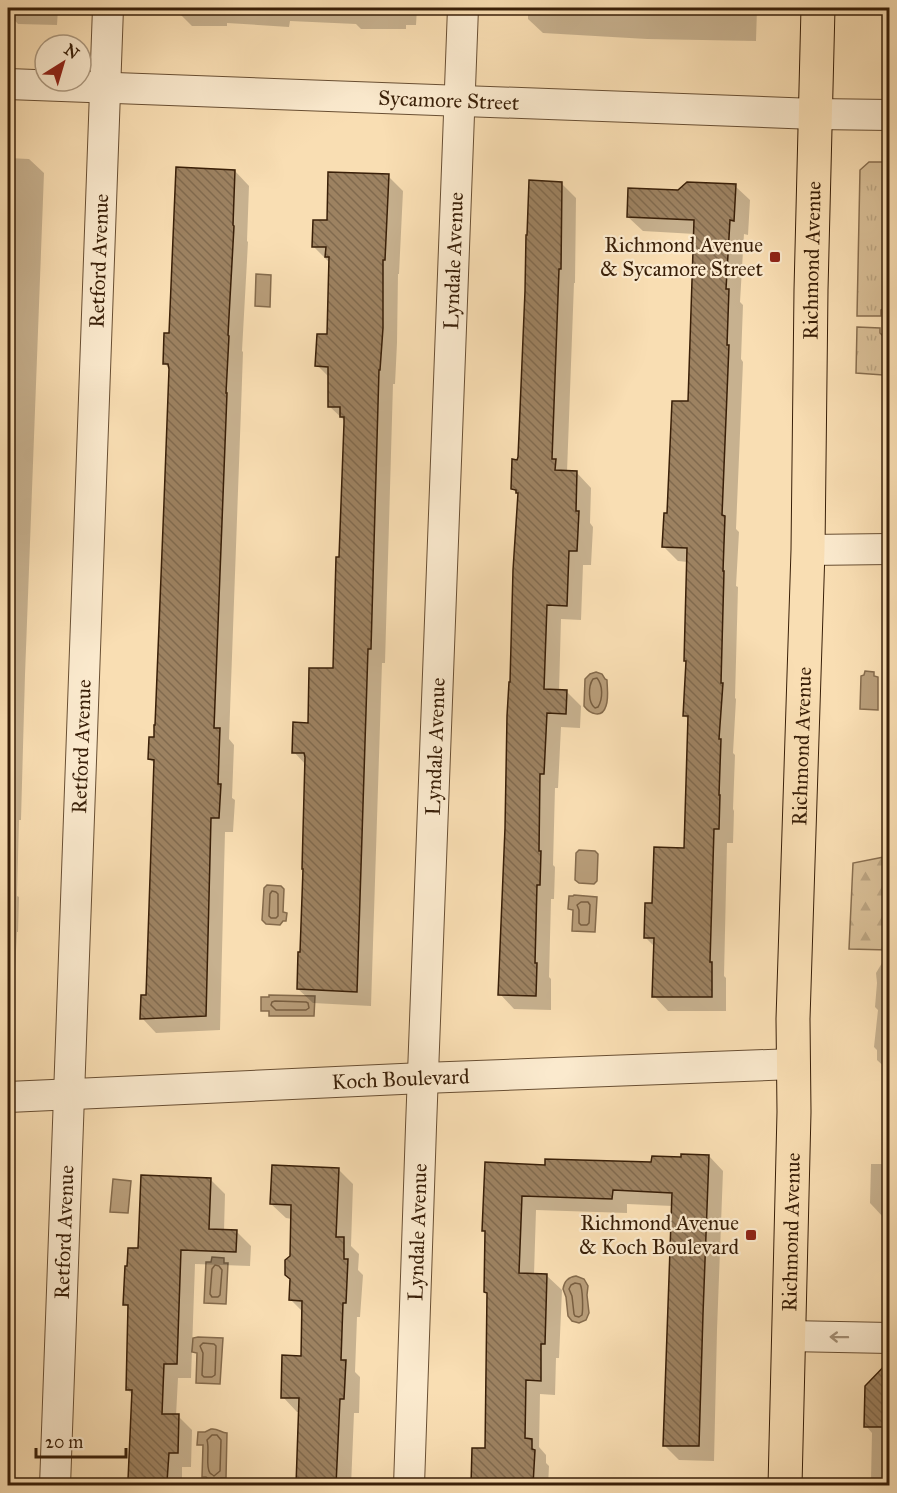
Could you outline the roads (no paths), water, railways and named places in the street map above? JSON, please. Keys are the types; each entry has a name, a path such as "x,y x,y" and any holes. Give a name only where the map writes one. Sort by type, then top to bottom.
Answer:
{"main road":[{"name":"Richmond Avenue","path":"784,1485 794,1112 793,1019 808,550 818,8"}],"street":[{"name":"Retford Avenue","path":"55,1485 108,8"},
{"name":"Lyndale Avenue","path":"409,1485 463,8"},
{"name":"Sycamore Street","path":"8,84 890,115"},
{"path":"808,550 890,549"},
{"name":"Koch Boulevard","path":"8,1097 794,1064"},
{"path":"789,1336 890,1338"}],"water":[{"path":"256,274 271,275 270,307 255,306"},
{"path":"865,671 874,672 874,676 878,677 878,710 860,709 861,676"},
{"path":"596,672 602,674 607,680 607,703 602,713 599,714 589,711 584,706 585,679"},
{"path":"579,850 595,851 598,854 597,881 594,884 579,883 575,880 576,853"},
{"path":"267,885 281,886 284,889 283,912 287,913 286,921 280,925 266,924 262,920 264,888"},
{"path":"569,896 597,897 595,932 572,931 573,910 568,909"},
{"path":"269,995 315,996 314,1016 269,1016 269,1011 261,1011 261,997 269,997"},
{"path":"113,1179 131,1181 128,1213 110,1212"},
{"path":"212,1257 224,1258 224,1263 228,1263 226,1304 204,1303 206,1262 211,1262"},
{"path":"576,1276 584,1279 588,1286 589,1313 586,1320 579,1323 572,1321 568,1316 563,1289 567,1280"},
{"path":"193,1338 223,1338 220,1384 196,1383 197,1353 192,1352"},
{"path":"211,1429 227,1433 226,1478 215,1482 202,1477 203,1445 197,1445 198,1432"}],"place":[{"name":"Richmond Avenue & Sycamore Street","path":"775,257"},
{"name":"Richmond Avenue & Koch Boulevard","path":"751,1235"}]}
